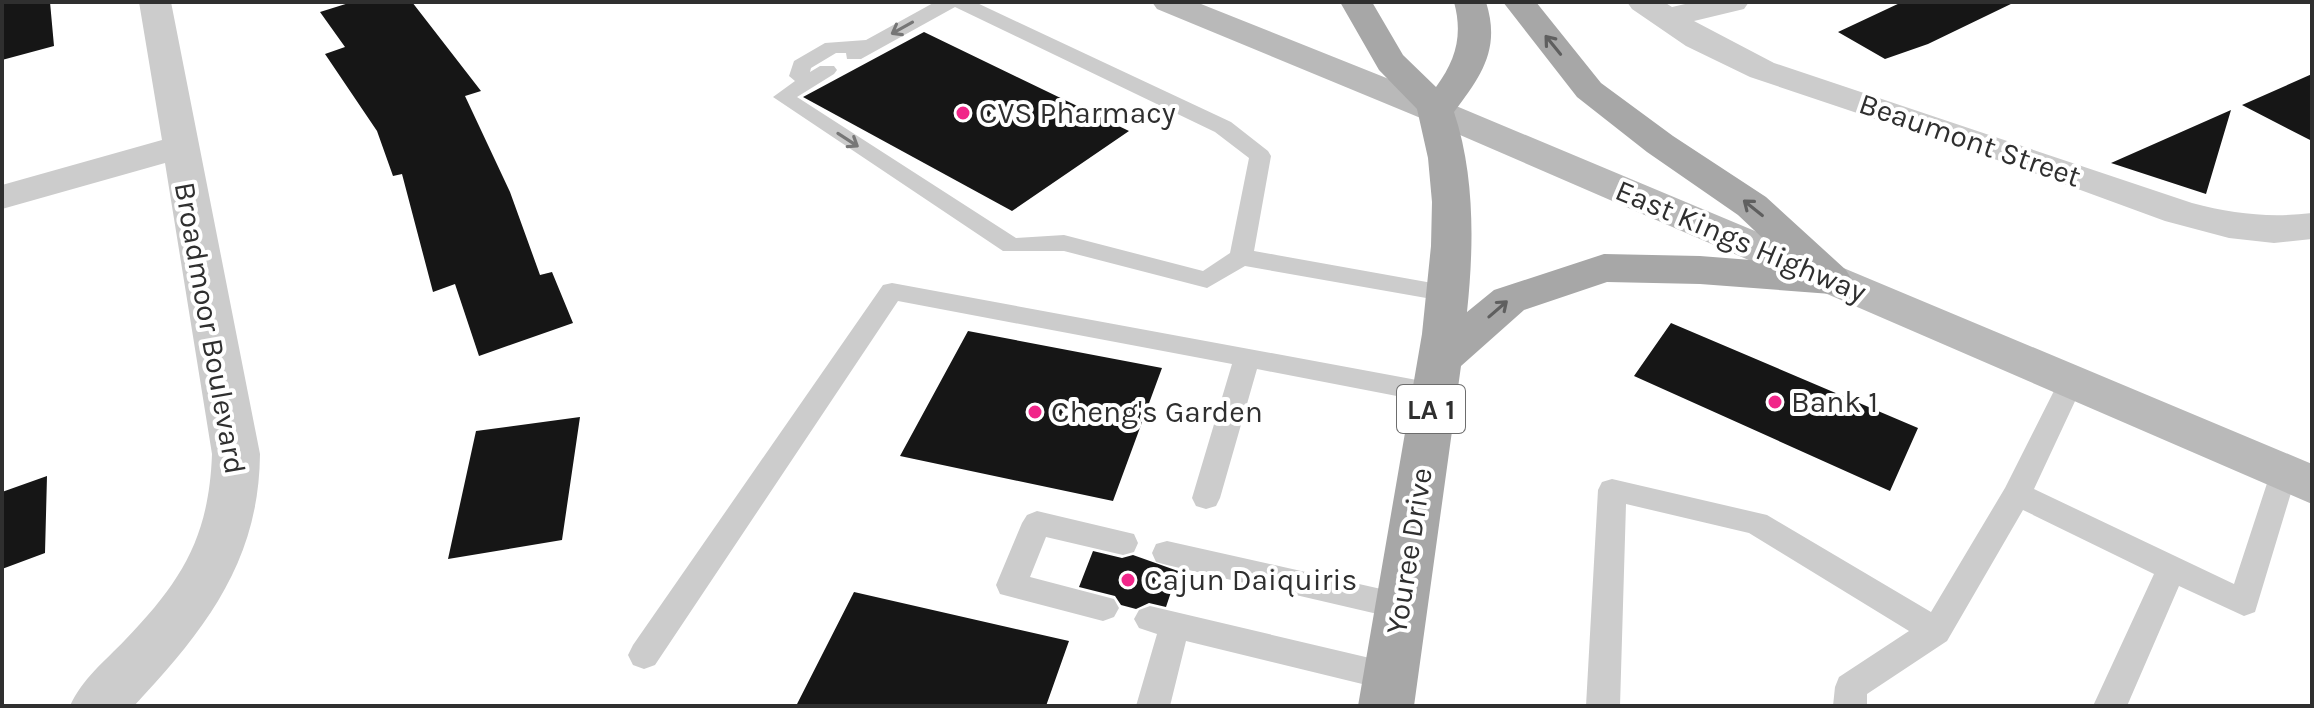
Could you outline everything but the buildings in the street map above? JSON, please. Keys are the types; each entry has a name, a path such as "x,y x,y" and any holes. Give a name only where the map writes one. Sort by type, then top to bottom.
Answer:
{"main road":[{"name":"East Kings Highway","path":"1168,2 1436,111 2298,479"},
{"path":"1356,2 1396,68 1436,111 1462,77 1475,48 1477,19 1470,2"},
{"path":"1519,2 1589,90 1660,144 1752,206 1831,280"},
{"name":"Youree Drive","path":"1388,692 1449,294 1448,169 1436,111"},
{"path":"1436,376 1509,300 1604,268 1700,270 1831,280"}],"street":[{"name":"Broadmoor Boulevard","path":"98,706 185,610 207,576 234,511 238,484 236,454 155,2"},
{"path":"1656,10 1733,2"},
{"name":"Beaumont Street","path":"1656,10 1698,39 1762,70 2025,157 2179,212 2229,225 2274,230 2312,226"},
{"path":"2,197 179,147"}],"lane":[{"path":"795,90 801,65 832,47 862,51 949,2"},
{"path":"960,2 1223,127 1260,156 1241,257"},
{"path":"827,70 783,97 1011,246 1064,243 1207,280 1241,257 1449,294"},
{"path":"644,655 892,291 1247,358 1436,376"},
{"path":"1206,498 1247,358"},
{"path":"1850,706 1851,687 1936,631 2017,494 2071,382"},
{"path":"2017,494 2244,603 2298,479"},
{"path":"1603,706 1612,490 1757,523 1936,631"},
{"path":"1103,608 1011,585 1037,523 1123,543"},
{"path":"1167,553 1399,606"},
{"path":"2110,706 2172,568"},
{"path":"1153,706 1162,622 1388,692"}],"place":[{"name":"CVS Pharmacy","path":"963,113"},
{"name":"Bank 1","path":"1775,402"},
{"name":"Cheng's Garden","path":"1035,412"},
{"name":"Cajun Daiquiris","path":"1128,580"}]}
